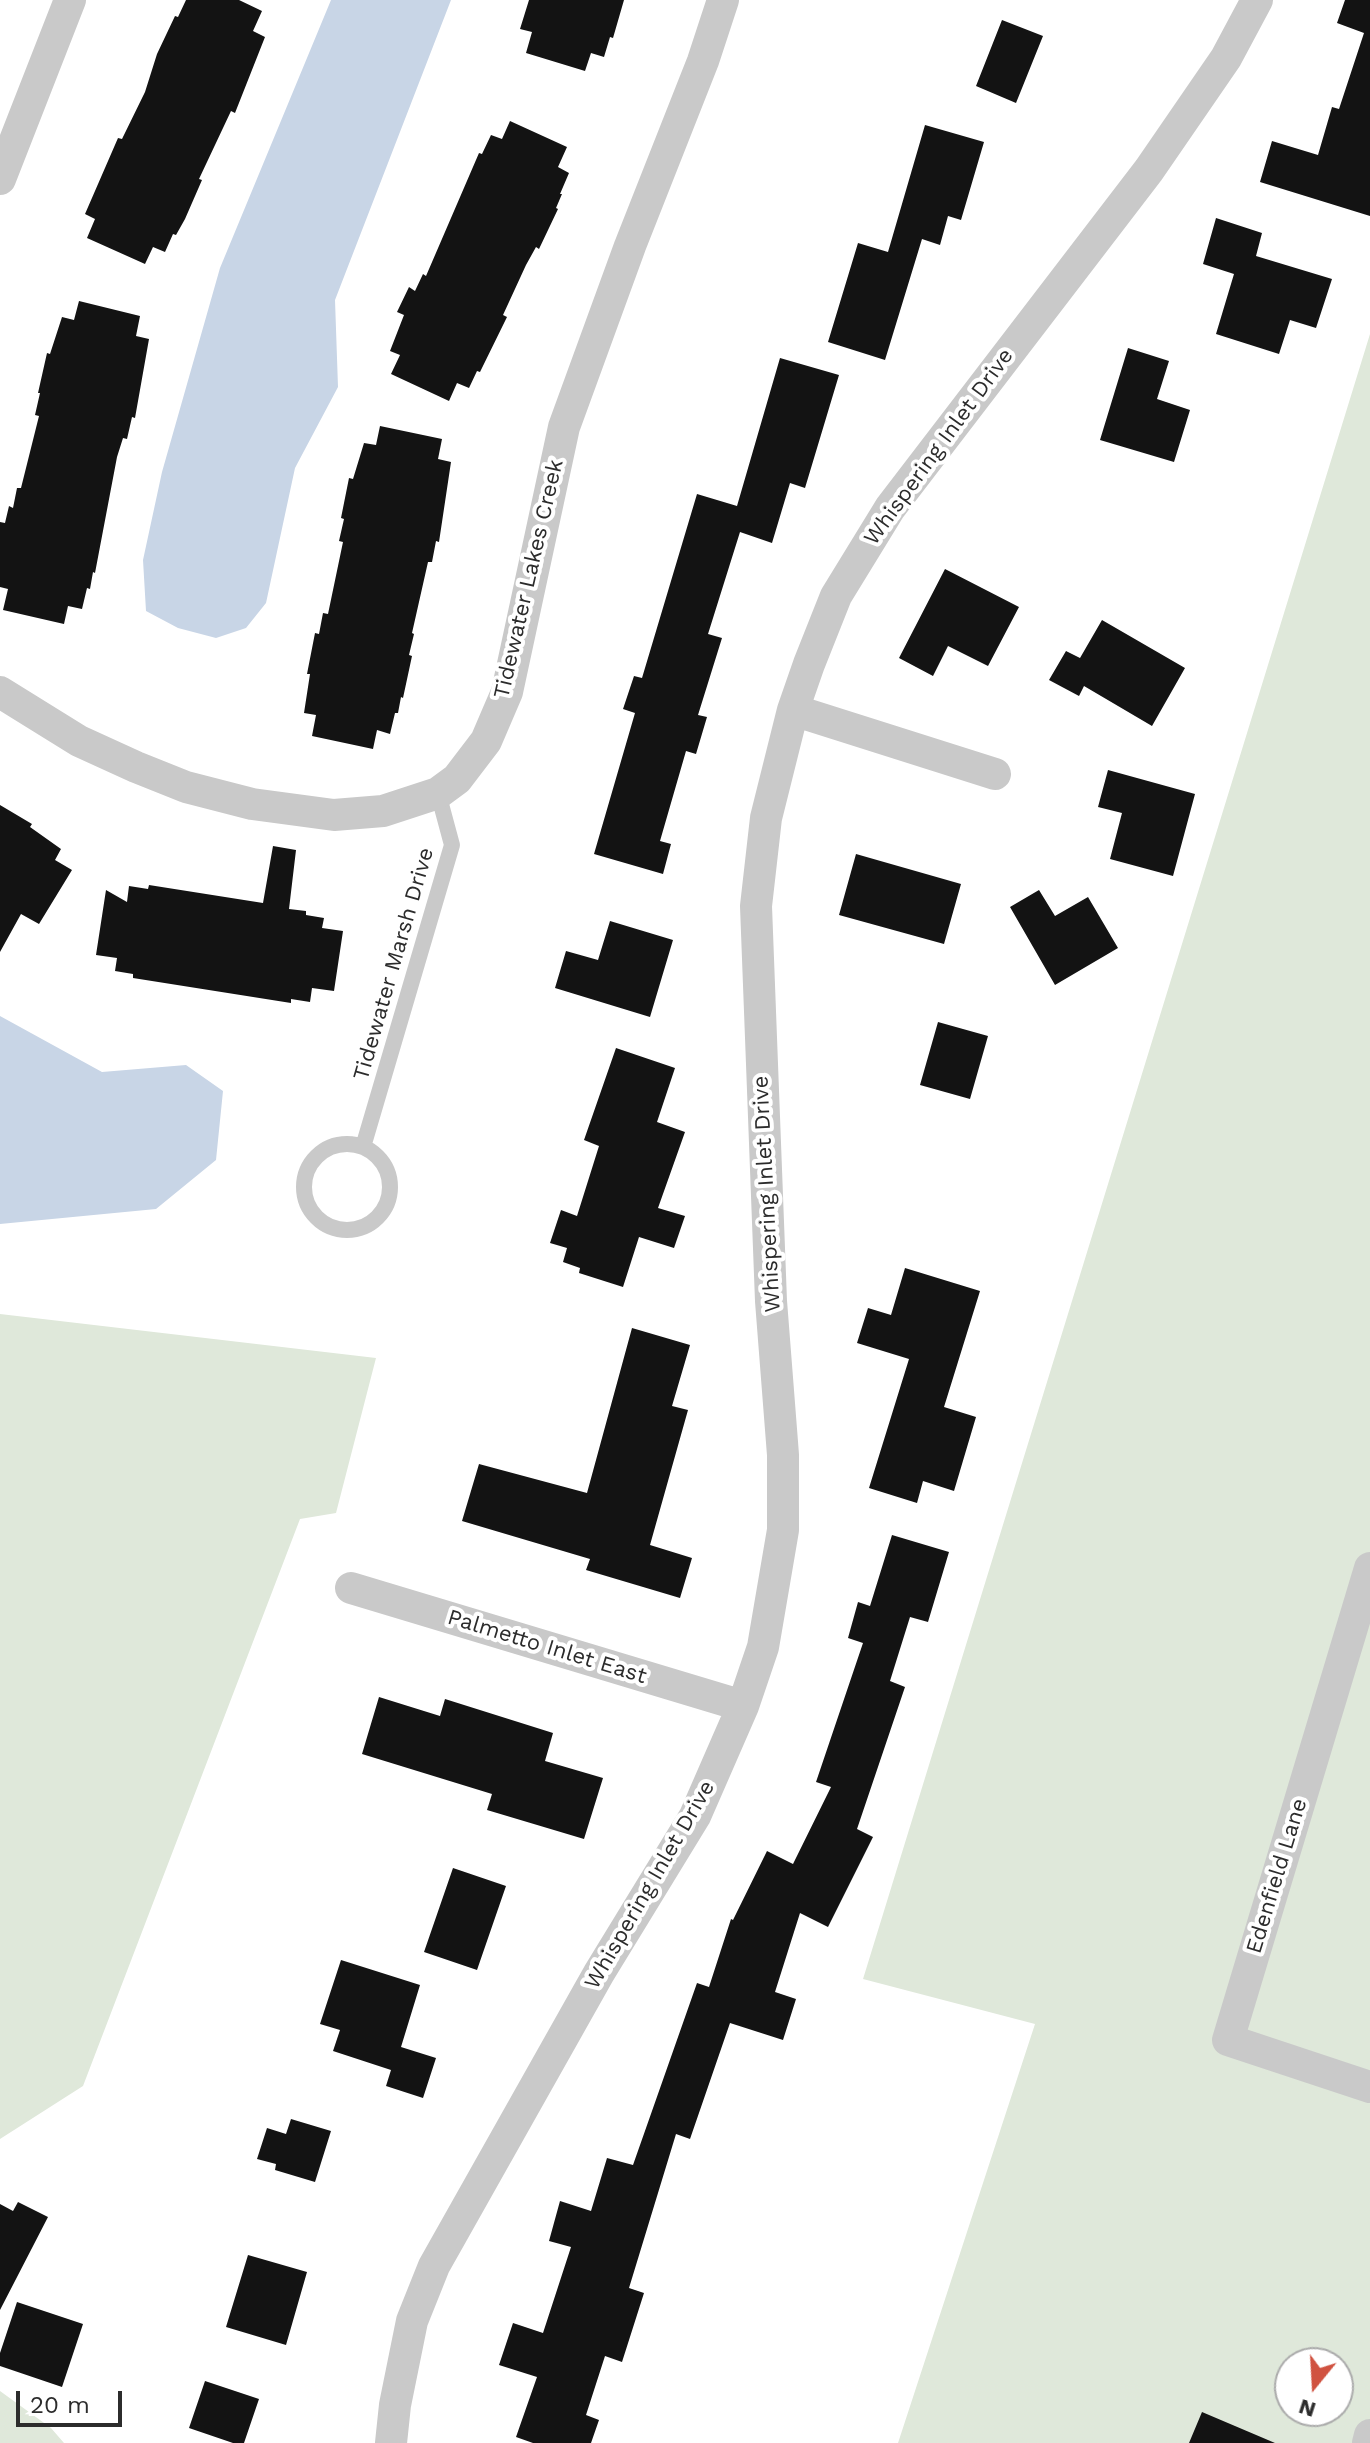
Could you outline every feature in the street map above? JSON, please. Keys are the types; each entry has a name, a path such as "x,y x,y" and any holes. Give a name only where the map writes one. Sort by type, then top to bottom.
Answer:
{"street":[{"path":"0,179 70,0"},
{"name":"Tidewater Lakes Creek","path":"0,692 79,741 136,767 186,787 252,804 334,815 383,811 438,793 457,779 486,741 507,692 564,427 630,246 703,61 723,0"},
{"name":"Whispering Inlet Drive","path":"391,2443 395,2405 412,2321 434,2266 599,1973 695,1816 743,1706 763,1647 783,1530 783,1455 771,1301 756,906 766,818 793,710 836,596 890,508 1149,170 1226,58 1257,0"},
{"path":"793,710 995,774"},
{"name":"Edenfield Lane","path":"1370,1568 1228,2040 1370,2087"},
{"name":"Palmetto Inlet East","path":"351,1588 743,1706"},
{"path":"1368,2443 1370,2435"}],"lane":[{"name":"Tidewater Marsh Drive","path":"363,1147 452,845 438,793"},
{"path":"337,1145 363,1147 379,1157 388,1170 391,1185 389,1200 381,1215 369,1225 354,1230 339,1230 314,1216 306,1203 303,1188 306,1173 312,1160 323,1150 337,1145"}],"shaded area":[{"path":"1370,334 1370,2443 898,2443 1035,2024 863,1979"},
{"path":"0,1314 376,1358 336,1513 300,1519 83,2086 0,2139"},
{"path":"0,2391 51,2428 64,2443 0,2443"}],"water":[{"path":"331,0 451,0 335,300 338,387 295,468 266,603 246,628 216,638 178,628 146,611 143,560 162,472 220,268"},
{"path":"0,1016 102,1072 186,1065 223,1091 216,1160 156,1209 0,1224"}],"building":[{"path":"186,0 239,0 262,11 253,31 265,37 235,113 231,111 199,179 202,180 185,219 176,235 173,234 165,252 153,247 145,264 87,238 95,219 85,214 118,138 122,139 145,92 157,54"},
{"path":"529,0 624,0 604,57 591,53 585,71 526,53 532,32 520,29"},
{"path":"1345,0 1370,0 1370,216 1260,182 1272,141 1318,155 1332,107 1339,109 1364,33 1337,23"},
{"path":"1002,20 1043,36 1016,103 976,86"},
{"path":"510,121 567,147 558,167 569,173 560,194 558,209 539,249 536,247 526,265 503,315 507,317 480,372 477,371 469,388 457,383 449,401 391,374 400,355 390,351 404,315 397,312 409,287 415,291 423,274 426,276 479,153 482,154 491,135 502,139"},
{"path":"925,125 984,142 961,220 948,216 940,245 922,239 885,360 828,342 858,243 888,252"},
{"path":"1216,218 1262,233 1256,256 1332,279 1316,328 1290,320 1279,354 1216,334 1234,274 1203,264"},
{"path":"79,301 140,316 136,336 149,339 135,418 132,417 127,439 123,438 117,457 95,573 90,589 87,588 82,609 68,606 64,624 3,610 8,589 0,587 0,522 5,523 9,506 13,508 17,488 21,488 39,416 35,415 47,353 50,354 62,317 74,320"},
{"path":"1128,348 1169,361 1157,399 1190,410 1174,462 1100,440"},
{"path":"780,358 839,375 805,488 790,483 772,543 740,532 708,634 722,638 698,715 707,717 696,754 686,751 660,841 671,844 663,874 594,854 635,713 623,709 634,676 642,678 697,494 737,506"},
{"path":"380,426 442,439 438,459 451,462 439,542 436,541 432,562 428,562 412,633 409,655 412,656 403,698 398,713 395,713 390,734 377,730 373,749 312,736 316,715 304,713 315,633 319,634 323,613 328,614 343,542 339,541 344,519 341,518 349,478 353,479 364,443 376,445"},
{"path":"945,569 1019,607 988,666 948,646 933,676 899,658"},
{"path":"1102,620 1185,668 1152,726 1084,686 1079,696 1049,680 1066,651 1080,658"},
{"path":"1108,770 1195,794 1173,876 1110,859 1122,813 1098,807"},
{"path":"0,805 32,824 30,827 61,849 55,860 72,870 39,924 21,914 0,952"},
{"path":"273,846 296,850 289,909 324,918 322,928 343,931 334,991 312,988 310,1002 291,999 291,1003 133,978 133,974 115,971 117,958 96,955 106,890 127,902 129,886 148,889 149,885 263,903"},
{"path":"856,854 961,884 944,944 839,915"},
{"path":"1039,890 1055,916 1088,897 1118,948 1055,985 1010,907"},
{"path":"610,921 673,940 650,1017 555,988 566,951 598,960"},
{"path":"938,1022 988,1036 970,1099 920,1085"},
{"path":"616,1048 675,1068 657,1122 685,1132 658,1208 685,1216 674,1248 639,1237 623,1287 579,1273 580,1268 563,1262 567,1248 550,1243 561,1210 577,1216 599,1146 584,1140"},
{"path":"905,1268 980,1291 944,1407 976,1417 954,1491 923,1481 917,1503 869,1488 909,1359 857,1343 868,1308 891,1315"},
{"path":"632,1328 690,1345 672,1406 688,1410 650,1545 692,1558 680,1598 586,1570 590,1559 462,1521 479,1464 587,1493"},
{"path":"892,1535 949,1552 928,1622 910,1617 890,1681 905,1687 857,1829 873,1837 828,1927 800,1913 775,1992 796,1999 783,2040 730,2023 690,2139 676,2134 629,2288 644,2293 622,2362 605,2356 586,2415 599,2420 591,2443 533,2443 516,2437 537,2377 499,2365 513,2323 543,2333 571,2247 549,2241 560,2201 591,2211 607,2158 633,2165 697,1983 709,1987 731,1919 767,1851 793,1864 831,1787 816,1782 863,1643 848,1638 858,1602 870,1606"},
{"path":"379,1697 440,1716 445,1699 553,1733 545,1761 603,1778 584,1839 487,1810 492,1794 362,1754"},
{"path":"453,1868 506,1886 477,1970 424,1952"},
{"path":"341,1960 420,1985 401,2047 436,2058 423,2098 386,2086 391,2070 333,2051 340,2030 320,2024"},
{"path":"291,2119 331,2131 315,2182 275,2170 276,2164 257,2159 267,2128 286,2134"},
{"path":"18,2202 48,2217 0,2310 0,2204 13,2211"},
{"path":"248,2255 307,2272 286,2345 226,2327"},
{"path":"17,2302 83,2324 62,2387 0,2366 0,2353"},
{"path":"205,2381 259,2399 244,2443 233,2443 189,2428"},
{"path":"1202,2412 1275,2443 1189,2443"}]}
